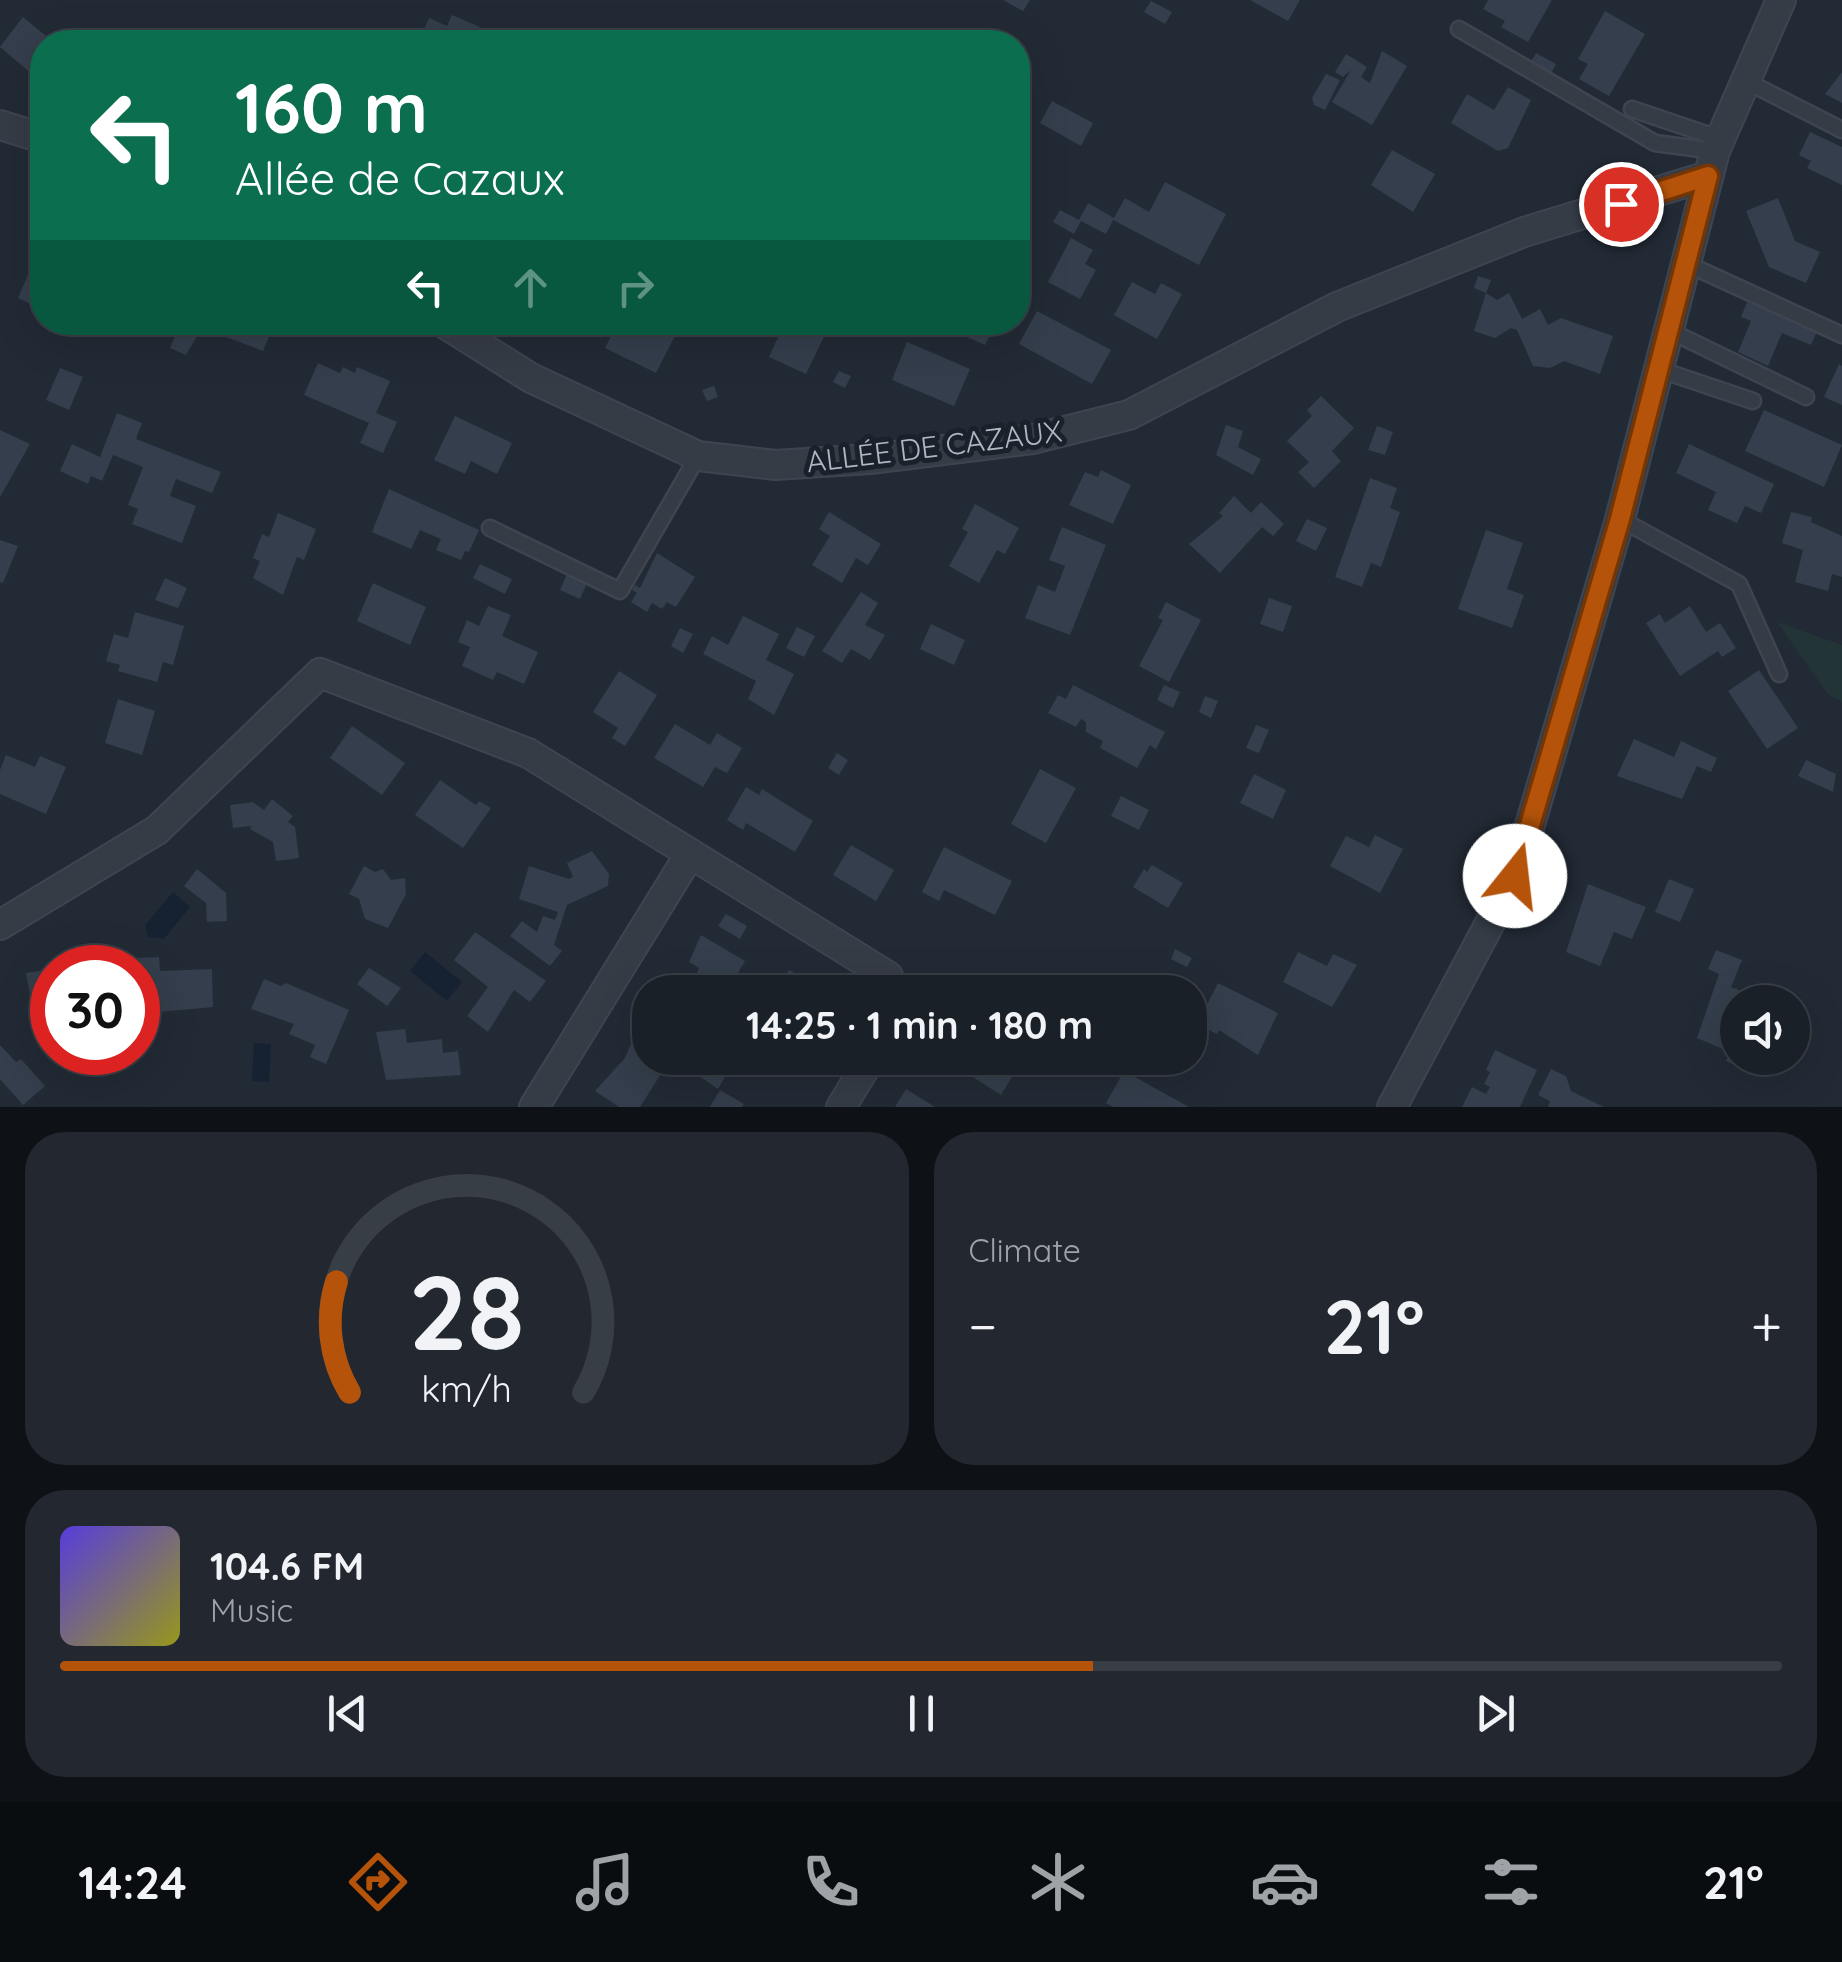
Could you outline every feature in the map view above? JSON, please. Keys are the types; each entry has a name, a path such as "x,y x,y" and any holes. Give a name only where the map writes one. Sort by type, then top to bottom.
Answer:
{"street":[{"path":"1392,1107 1515,876 1620,519 1715,156 1780,0"},
{"path":"0,125 30,134"},
{"name":"ALLÉE DE CAZAUX","path":"463,335 531,378 698,456 774,465 870,459 1033,440 1129,415 1337,307 1715,156"},
{"path":"0,925 157,830 320,673 528,753 886,975"},
{"path":"534,1107 690,854"},
{"path":"840,1107 860,1075"}],"lane":[{"path":"1459,29 1655,144 1715,156"},
{"path":"1746,82 1842,130"},
{"path":"1632,109 1715,156"},
{"path":"1685,263 1842,336"},
{"path":"1668,330 1806,397"},
{"path":"1658,369 1753,401"},
{"path":"490,528 620,591 698,456"},
{"path":"1620,519 1739,584 1779,674"}],"shaded area":[{"path":"1777,622 1842,645 1842,702 1828,694"}],"water":[{"path":"173,892 190,907 164,939 148,937 145,925"},
{"path":"425,952 462,982 447,1001 410,971"},
{"path":"254,1043 271,1044 269,1082 252,1081"}],"building":[{"path":"1003,0 1030,0 1023,11"},
{"path":"1250,0 1300,0 1288,21"},
{"path":"1488,0 1552,0 1528,42 1501,27 1505,21 1483,9"},
{"path":"1151,1 1172,12 1165,24 1144,12"},
{"path":"1605,11 1645,34 1609,96 1579,79 1588,64 1578,59"},
{"path":"452,15 480,27 424,30 429,18 447,26"},
{"path":"23,17 39,30 30,30 30,72 0,47"},
{"path":"1382,51 1407,66 1372,125 1332,102 1351,70 1343,77 1335,72 1346,54 1367,67 1361,77 1370,83"},
{"path":"1536,53 1556,64 1549,77 1529,65"},
{"path":"1842,72 1842,103 1825,94"},
{"path":"1326,74 1340,80 1325,110 1314,105 1312,98"},
{"path":"1508,87 1531,100 1508,148 1498,151 1451,123 1467,94 1494,110"},
{"path":"1052,101 1093,123 1081,146 1040,123"},
{"path":"1810,132 1842,147 1842,185 1807,168 1811,161 1799,155"},
{"path":"1392,150 1435,174 1413,212 1371,185"},
{"path":"1165,182 1226,214 1199,265 1113,220 1106,234 1081,221 1074,234 1053,222 1060,210 1079,220 1088,203 1114,218 1125,198 1149,212"},
{"path":"1778,198 1795,241 1820,252 1806,283 1769,267 1746,211"},
{"path":"1071,238 1093,250 1085,264 1096,270 1080,299 1048,282"},
{"path":"30,270 30,304 18,298"},
{"path":"1478,276 1491,280 1486,293 1474,288"},
{"path":"1132,282 1155,294 1161,283 1182,294 1157,339 1114,315"},
{"path":"1486,293 1497,300 1509,293 1522,319 1540,309 1548,325 1561,318 1613,336 1600,374 1564,361 1550,368 1533,366 1517,330 1511,328 1495,338 1474,331"},
{"path":"1747,302 1817,331 1811,345 1782,333 1768,366 1738,352 1751,321 1741,317"},
{"path":"1037,311 1111,350 1092,384 1019,344 1024,335 1030,335 1030,324"},
{"path":"176,335 198,335 186,355 170,348"},
{"path":"221,335 270,335 263,351"},
{"path":"612,335 675,335 656,373 605,348"},
{"path":"779,335 825,335 806,374 769,357"},
{"path":"963,335 990,335 985,345"},
{"path":"907,342 970,369 954,406 892,380"},
{"path":"318,363 340,373 343,367 355,373 357,367 390,381 376,413 397,422 383,453 360,443 369,423 304,395"},
{"path":"1839,364 1842,366 1842,405 1824,397"},
{"path":"60,368 83,377 69,410 46,400"},
{"path":"839,371 851,376 845,388 833,382"},
{"path":"714,386 718,397 707,401 702,390"},
{"path":"1321,396 1354,428 1332,451 1341,461 1314,488 1298,472 1309,462 1287,441 1312,416 1307,410"},
{"path":"1764,410 1842,445 1824,487 1745,451"},
{"path":"117,413 142,423 136,439 221,472 212,493 176,479 170,496 196,506 182,543 132,524 138,509 128,505 143,467 113,455 102,481 91,476 88,484 60,471 72,444 100,457"},
{"path":"455,416 512,443 497,474 471,461 465,474 434,460"},
{"path":"1226,425 1243,431 1238,447 1261,459 1253,475 1216,455"},
{"path":"1377,426 1393,432 1385,455 1368,450"},
{"path":"0,430 30,444 0,497"},
{"path":"1689,444 1774,484 1761,513 1745,506 1737,523 1708,510 1716,492 1676,473"},
{"path":"1101,470 1131,485 1113,524 1069,505 1085,472 1098,477"},
{"path":"1370,478 1397,488 1390,508 1400,512 1381,567 1371,563 1362,587 1335,577"},
{"path":"389,489 479,530 469,552 465,551 461,560 436,550 441,539 420,530 411,549 372,532"},
{"path":"1234,496 1251,513 1261,502 1284,524 1273,536 1262,527 1220,573 1189,544 1223,516 1219,513"},
{"path":"975,504 1019,528 1005,554 997,550 979,583 949,566 968,532 962,529"},
{"path":"829,512 881,544 868,565 856,558 842,583 812,565 830,536 819,529"},
{"path":"1791,512 1812,517 1811,522 1842,536 1842,577 1832,574 1828,591 1795,582 1803,550 1782,543"},
{"path":"278,513 316,529 304,560 297,557 283,595 253,578 260,561 253,558 262,534 269,537"},
{"path":"1307,519 1327,528 1316,551 1296,541"},
{"path":"1062,527 1106,545 1070,635 1025,618 1038,585 1055,592 1065,566 1049,560"},
{"path":"1486,530 1523,543 1507,589 1524,595 1512,628 1458,609"},
{"path":"0,540 18,546 3,583 0,582"},
{"path":"657,553 695,577 676,607 667,602 662,609 652,603 647,612 631,602 637,593 632,590 635,585 640,588"},
{"path":"480,564 512,579 505,594 473,578"},
{"path":"567,574 587,583 580,599 560,590"},
{"path":"165,578 187,588 178,608 155,600"},
{"path":"373,583 426,607 410,645 357,621"},
{"path":"861,592 878,603 865,625 885,635 870,660 851,649 842,663 822,651"},
{"path":"1269,598 1292,606 1283,632 1260,624"},
{"path":"1166,602 1201,620 1169,682 1139,666 1163,620 1158,618"},
{"path":"488,606 511,615 502,636 538,652 524,684 497,672 493,680 462,666 470,647 458,642 467,620 479,626"},
{"path":"1690,606 1706,632 1720,623 1736,648 1722,657 1718,651 1680,676 1646,623 1660,614 1665,623"},
{"path":"135,612 184,626 173,665 163,662 157,682 118,671 120,665 106,661 114,634 128,638"},
{"path":"743,616 779,634 766,660 794,674 774,715 748,699 756,681 703,654 712,636 728,645"},
{"path":"931,624 965,640 954,665 920,649"},
{"path":"797,627 815,636 804,657 786,648"},
{"path":"680,628 693,634 683,653 671,646"},
{"path":"1759,670 1798,728 1767,749 1728,691"},
{"path":"619,671 657,695 625,746 612,738 618,728 593,712"},
{"path":"1073,685 1165,732 1156,749 1150,745 1137,768 1100,748 1103,741 1086,732 1086,722 1081,719 1076,727 1048,713 1058,695 1066,699"},
{"path":"1164,685 1180,692 1173,708 1157,700"},
{"path":"1205,696 1218,701 1211,718 1199,712"},
{"path":"118,699 155,711 142,755 105,743"},
{"path":"675,724 710,745 717,733 742,748 727,773 715,767 703,787 654,758"},
{"path":"1256,725 1269,730 1259,753 1246,748"},
{"path":"352,726 405,763 382,795 330,758"},
{"path":"1634,739 1674,757 1681,741 1717,758 1711,772 1697,766 1682,799 1617,776"},
{"path":"837,753 848,760 839,775 828,768"},
{"path":"6,755 35,767 40,756 66,767 46,814 0,794 0,770"},
{"path":"1806,760 1836,774 1833,792 1798,776"},
{"path":"1040,769 1076,788 1046,843 1011,824"},
{"path":"1254,774 1286,790 1273,819 1240,803"},
{"path":"440,780 476,805 479,801 491,808 463,848 415,815"},
{"path":"746,787 759,795 762,789 813,821 795,852 746,823 743,830 727,820"},
{"path":"1121,796 1149,810 1139,830 1111,816"},
{"path":"272,799 293,816 288,822 295,827 299,858 276,861 273,842 250,829 252,826 233,828 230,805 253,802 264,810"},
{"path":"1375,835 1403,849 1380,893 1330,866 1346,836 1369,847"},
{"path":"851,845 894,870 876,901 833,875"},
{"path":"944,847 1012,881 995,915 944,890 939,901 922,892"},
{"path":"592,851 609,874 608,886 567,905 554,945 562,951 550,966 510,936 522,921 537,932 543,916 555,920 558,912 519,899 529,866 569,879 573,877 567,863"},
{"path":"1152,865 1183,883 1168,908 1133,887 1144,869 1147,872"},
{"path":"364,866 375,872 383,869 391,880 405,878 406,894 388,928 365,919 359,899 349,894"},
{"path":"197,869 226,893 227,921 207,922 206,903 184,886"},
{"path":"1669,879 1694,889 1680,922 1655,912"},
{"path":"1588,884 1646,907 1632,939 1614,932 1600,966 1566,952"},
{"path":"726,914 747,926 740,939 718,926"},
{"path":"475,932 546,981 530,1002 514,990 488,1032 467,1016 488,987 454,960"},
{"path":"701,935 745,961 737,975 696,975 699,968 689,962"},
{"path":"1175,949 1192,958 1187,967 1171,959"},
{"path":"1716,950 1742,960 1732,985 1720,985 1720,1048 1697,1038 1719,974 1708,969"},
{"path":"1298,952 1327,966 1333,954 1357,965 1332,1007 1283,982"},
{"path":"369,968 401,988 387,1006 357,984"},
{"path":"212,969 213,1007 160,1012 160,971"},
{"path":"264,979 281,986 286,983 349,1010 326,1064 310,1057 315,1045 289,1034 294,1024 251,1009"},
{"path":"1218,983 1278,1013 1258,1055 1219,1030 1217,1034 1207,1029 1207,1004"},
{"path":"405,1029 407,1043 442,1039 443,1053 458,1051 461,1075 386,1080 376,1032"},
{"path":"632,1041 632,1075 660,1075 640,1107 619,1107 595,1091 625,1058"},
{"path":"0,1045 16,1062 21,1059 30,1075 35,1075 45,1086 23,1105 0,1079"},
{"path":"1495,1050 1537,1070 1520,1107 1462,1107 1472,1087 1486,1094 1490,1087 1484,1084 1490,1072 1486,1070"},
{"path":"1551,1069 1566,1076 1571,1091 1604,1107 1548,1107 1550,1101 1538,1095"},
{"path":"698,1075 726,1075 718,1089"},
{"path":"970,1075 1013,1075 1001,1095"},
{"path":"1122,1075 1131,1075 1189,1107 1113,1107 1106,1103"},
{"path":"906,1089 935,1107 895,1107"},
{"path":"720,1090 744,1104 742,1107 710,1107"}],"route":[{"path":"1515,876 1620,519 1708,176 1621,204"}]}
